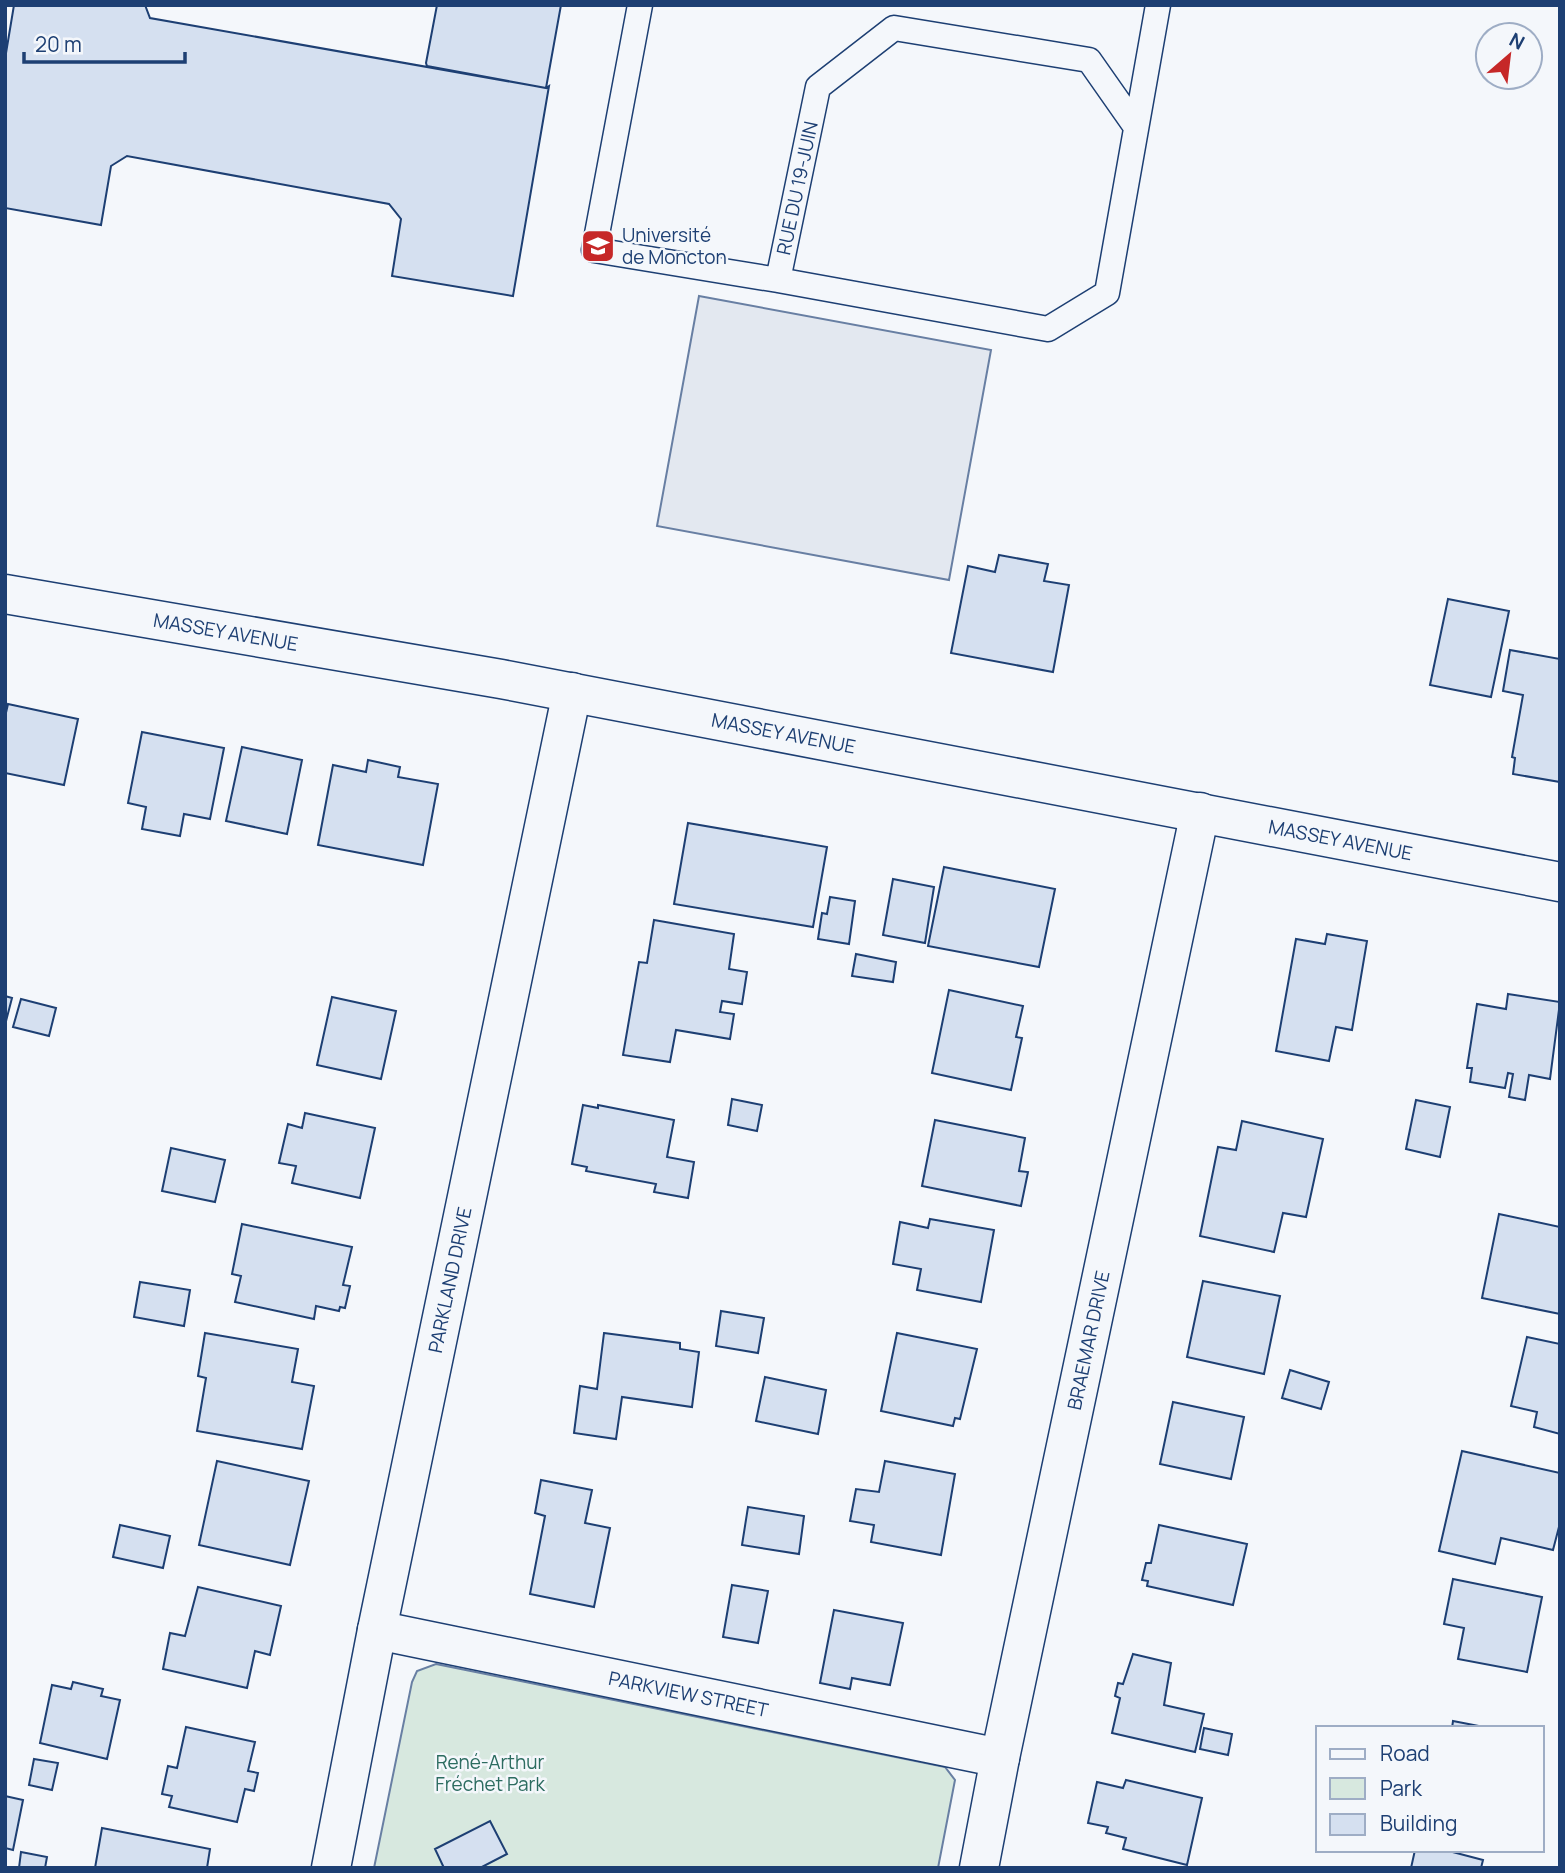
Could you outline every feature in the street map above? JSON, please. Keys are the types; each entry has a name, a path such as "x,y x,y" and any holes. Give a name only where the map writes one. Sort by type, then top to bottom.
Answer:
{"street":[{"name":"MASSEY AVENUE","path":"5,594 572,692 1560,882"},
{"name":"PARKLAND DRIVE","path":"331,1868 377,1630 572,692"},
{"name":"BRAEMAR DRIVE","path":"979,1868 1200,812"},
{"name":"PARKVIEW STREET","path":"377,1630 1000,1758"}],"lane":[{"path":"639,5 594,250 778,280"},
{"name":"RUE DU 19-JUIN","path":"1136,127 1089,60 894,28 818,87 778,280 1048,329 1107,293 1158,5"}],"green space":[{"name":"René-Arthur Fréchet Park","path":"436,1664 945,1767 955,1780 938,1868 374,1868 412,1682 417,1671"}],"shaded area":[{"path":"699,296 991,350 949,580 657,526"}],"building":[{"path":"14,5 145,5 150,18 546,88 549,86 513,296 392,276 401,219 389,204 127,156 111,166 101,225 5,208 5,59"},
{"path":"437,5 561,5 546,88 427,66"},
{"path":"999,555 1048,564 1044,581 1069,585 1053,672 951,653 968,566 995,572"},
{"path":"1448,599 1509,611 1491,697 1430,685"},
{"path":"1510,650 1560,659 1560,782 1513,774 1515,758 1512,757 1523,695 1503,691"},
{"path":"8,704 78,719 64,785 5,773 5,717"},
{"path":"142,732 224,748 210,819 184,814 180,836 142,829 146,807 128,803"},
{"path":"242,747 302,760 287,834 226,821"},
{"path":"368,760 400,767 398,777 438,784 423,865 318,845 333,765 366,772"},
{"path":"688,823 827,847 813,927 674,904"},
{"path":"944,867 1055,889 1039,967 928,946"},
{"path":"893,879 934,887 925,943 883,935"},
{"path":"830,897 855,901 849,944 818,939 822,913 827,914"},
{"path":"654,920 734,934 729,969 747,972 742,1004 722,1001 720,1012 734,1014 730,1039 676,1030 670,1062 623,1055 639,962 647,963"},
{"path":"1327,934 1367,941 1352,1030 1336,1027 1329,1061 1276,1051 1296,939 1325,944"},
{"path":"856,954 896,962 893,982 852,976"},
{"path":"949,990 1023,1006 1016,1037 1022,1038 1011,1090 932,1073"},
{"path":"1508,994 1560,1002 1550,1079 1529,1075 1525,1100 1509,1097 1513,1074 1508,1073 1505,1088 1470,1082 1472,1068 1467,1068 1477,1004 1506,1009"},
{"path":"5,996 12,998 5,1025"},
{"path":"332,997 396,1011 381,1079 317,1065"},
{"path":"21,999 56,1008 49,1036 13,1027"},
{"path":"732,1099 762,1105 757,1131 728,1125"},
{"path":"1416,1100 1450,1107 1440,1157 1406,1149"},
{"path":"583,1105 598,1108 598,1105 674,1120 667,1157 694,1162 688,1198 654,1192 656,1184 586,1171 587,1167 572,1164"},
{"path":"305,1113 375,1128 360,1198 292,1183 296,1166 279,1163 288,1124 302,1128"},
{"path":"935,1120 1025,1138 1019,1171 1028,1172 1021,1206 922,1186"},
{"path":"1242,1121 1323,1139 1306,1217 1283,1213 1274,1252 1200,1236 1218,1147 1236,1150"},
{"path":"171,1148 225,1160 215,1202 162,1191"},
{"path":"1499,1214 1560,1227 1560,1314 1482,1298"},
{"path":"930,1219 994,1230 981,1302 917,1290 921,1269 893,1264 900,1222 928,1228"},
{"path":"242,1224 352,1247 343,1285 350,1286 345,1308 340,1307 339,1311 316,1306 314,1319 235,1302 241,1276 232,1274"},
{"path":"1203,1281 1280,1296 1264,1374 1187,1357"},
{"path":"140,1282 190,1290 184,1326 134,1317"},
{"path":"721,1311 764,1318 758,1353 716,1346"},
{"path":"205,1333 298,1349 292,1382 314,1386 302,1449 197,1431 206,1378 198,1376"},
{"path":"604,1333 680,1343 680,1349 699,1352 692,1407 622,1397 616,1439 574,1433 580,1386 597,1389"},
{"path":"897,1333 977,1349 960,1419 955,1418 953,1426 881,1411"},
{"path":"1527,1337 1560,1344 1560,1434 1534,1427 1537,1412 1511,1406"},
{"path":"1290,1370 1329,1382 1321,1409 1282,1398"},
{"path":"765,1377 826,1390 818,1434 756,1421"},
{"path":"1173,1402 1244,1417 1231,1479 1160,1464"},
{"path":"1462,1451 1560,1473 1560,1523 1553,1550 1501,1538 1495,1564 1439,1551"},
{"path":"217,1461 309,1481 290,1565 199,1545"},
{"path":"885,1461 955,1474 941,1555 871,1542 874,1525 850,1521 856,1489 879,1492"},
{"path":"541,1480 592,1490 585,1523 610,1528 594,1607 530,1594 545,1516 535,1513"},
{"path":"748,1507 804,1516 799,1554 742,1545"},
{"path":"120,1525 170,1536 163,1568 113,1557"},
{"path":"1159,1525 1247,1544 1233,1605 1147,1586 1148,1581 1142,1580 1146,1563 1151,1563"},
{"path":"1453,1579 1542,1597 1527,1672 1458,1659 1464,1628 1444,1624"},
{"path":"732,1585 768,1591 758,1643 723,1637"},
{"path":"198,1587 281,1606 270,1655 255,1651 247,1688 163,1669 170,1633 185,1636"},
{"path":"834,1610 903,1623 890,1685 852,1678 850,1689 820,1683"},
{"path":"1133,1654 1171,1663 1164,1705 1204,1714 1195,1752 1112,1733 1120,1698 1115,1696 1118,1683 1123,1684"},
{"path":"73,1682 103,1689 101,1696 120,1700 107,1759 40,1743 52,1685 71,1689"},
{"path":"1453,1721 1479,1726 1452,1726"},
{"path":"186,1727 255,1742 248,1771 258,1773 254,1791 245,1789 237,1822 169,1807 172,1796 162,1794 168,1766 177,1768"},
{"path":"1204,1728 1232,1734 1228,1755 1200,1749"},
{"path":"34,1759 58,1763 52,1790 29,1785"},
{"path":"1126,1780 1202,1798 1187,1865 1123,1849 1126,1838 1106,1833 1108,1827 1088,1823 1097,1782 1123,1788"},
{"path":"5,1796 23,1800 13,1850 5,1848"},
{"path":"490,1821 507,1854 480,1868 444,1868 435,1849"},
{"path":"102,1828 210,1849 207,1868 95,1868"},
{"path":"21,1852 47,1857 45,1868 19,1868"},
{"path":"1415,1852 1453,1852 1483,1860 1481,1868 1411,1868"}],"place":[{"name":"Université de Moncton","path":"598,246"}]}
